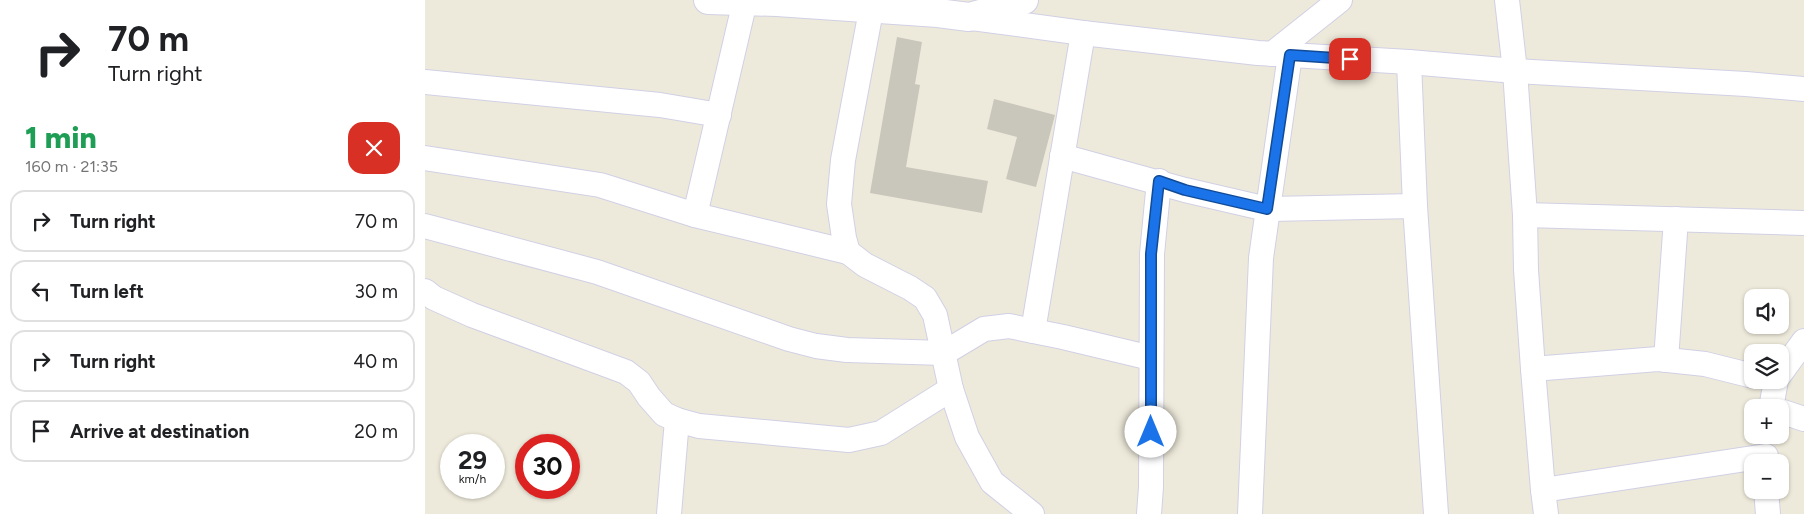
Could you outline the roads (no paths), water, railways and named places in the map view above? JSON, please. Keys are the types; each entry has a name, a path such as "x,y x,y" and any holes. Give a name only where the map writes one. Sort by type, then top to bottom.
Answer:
{"main road":[{"path":"708,0 872,4 969,17 1010,3"}],"street":[{"path":"1250,514 1261,258 1281,54 1340,0"},
{"path":"1507,0 1515,72 1533,370 1543,490 1547,514"},
{"path":"695,215 745,1"},
{"path":"848,252 839,204 843,160 872,4"},
{"path":"969,17 1083,33 1281,54 1409,62 1515,72 1746,84 1804,89"},
{"path":"1033,331 1083,33"},
{"path":"1409,62 1415,206 1435,514"},
{"path":"425,82 659,105 719,115"},
{"path":"1062,156 1159,181 1185,190 1267,209 1415,206"},
{"path":"425,158 601,185 695,215 848,252 865,265 910,288 925,298 935,315 951,389 967,437 992,482 1032,514"},
{"path":"1149,514 1151,487 1151,254 1159,181"},
{"path":"1525,215 1804,223"},
{"path":"1667,360 1676,219"},
{"path":"425,226 597,272 789,340 817,346 847,350 944,353 984,329 1009,326 1063,336 1151,358"},
{"path":"425,291 435,298 472,314 626,372 639,382 664,414 699,426 849,440 881,433 951,389"},
{"path":"1789,357 1804,341"},
{"path":"1533,370 1657,359 1705,364 1744,372"},
{"path":"1789,414 1804,419"},
{"path":"669,514 677,420"},
{"path":"1543,490 1767,451"},
{"path":"1767,499 1768,514"}]}
